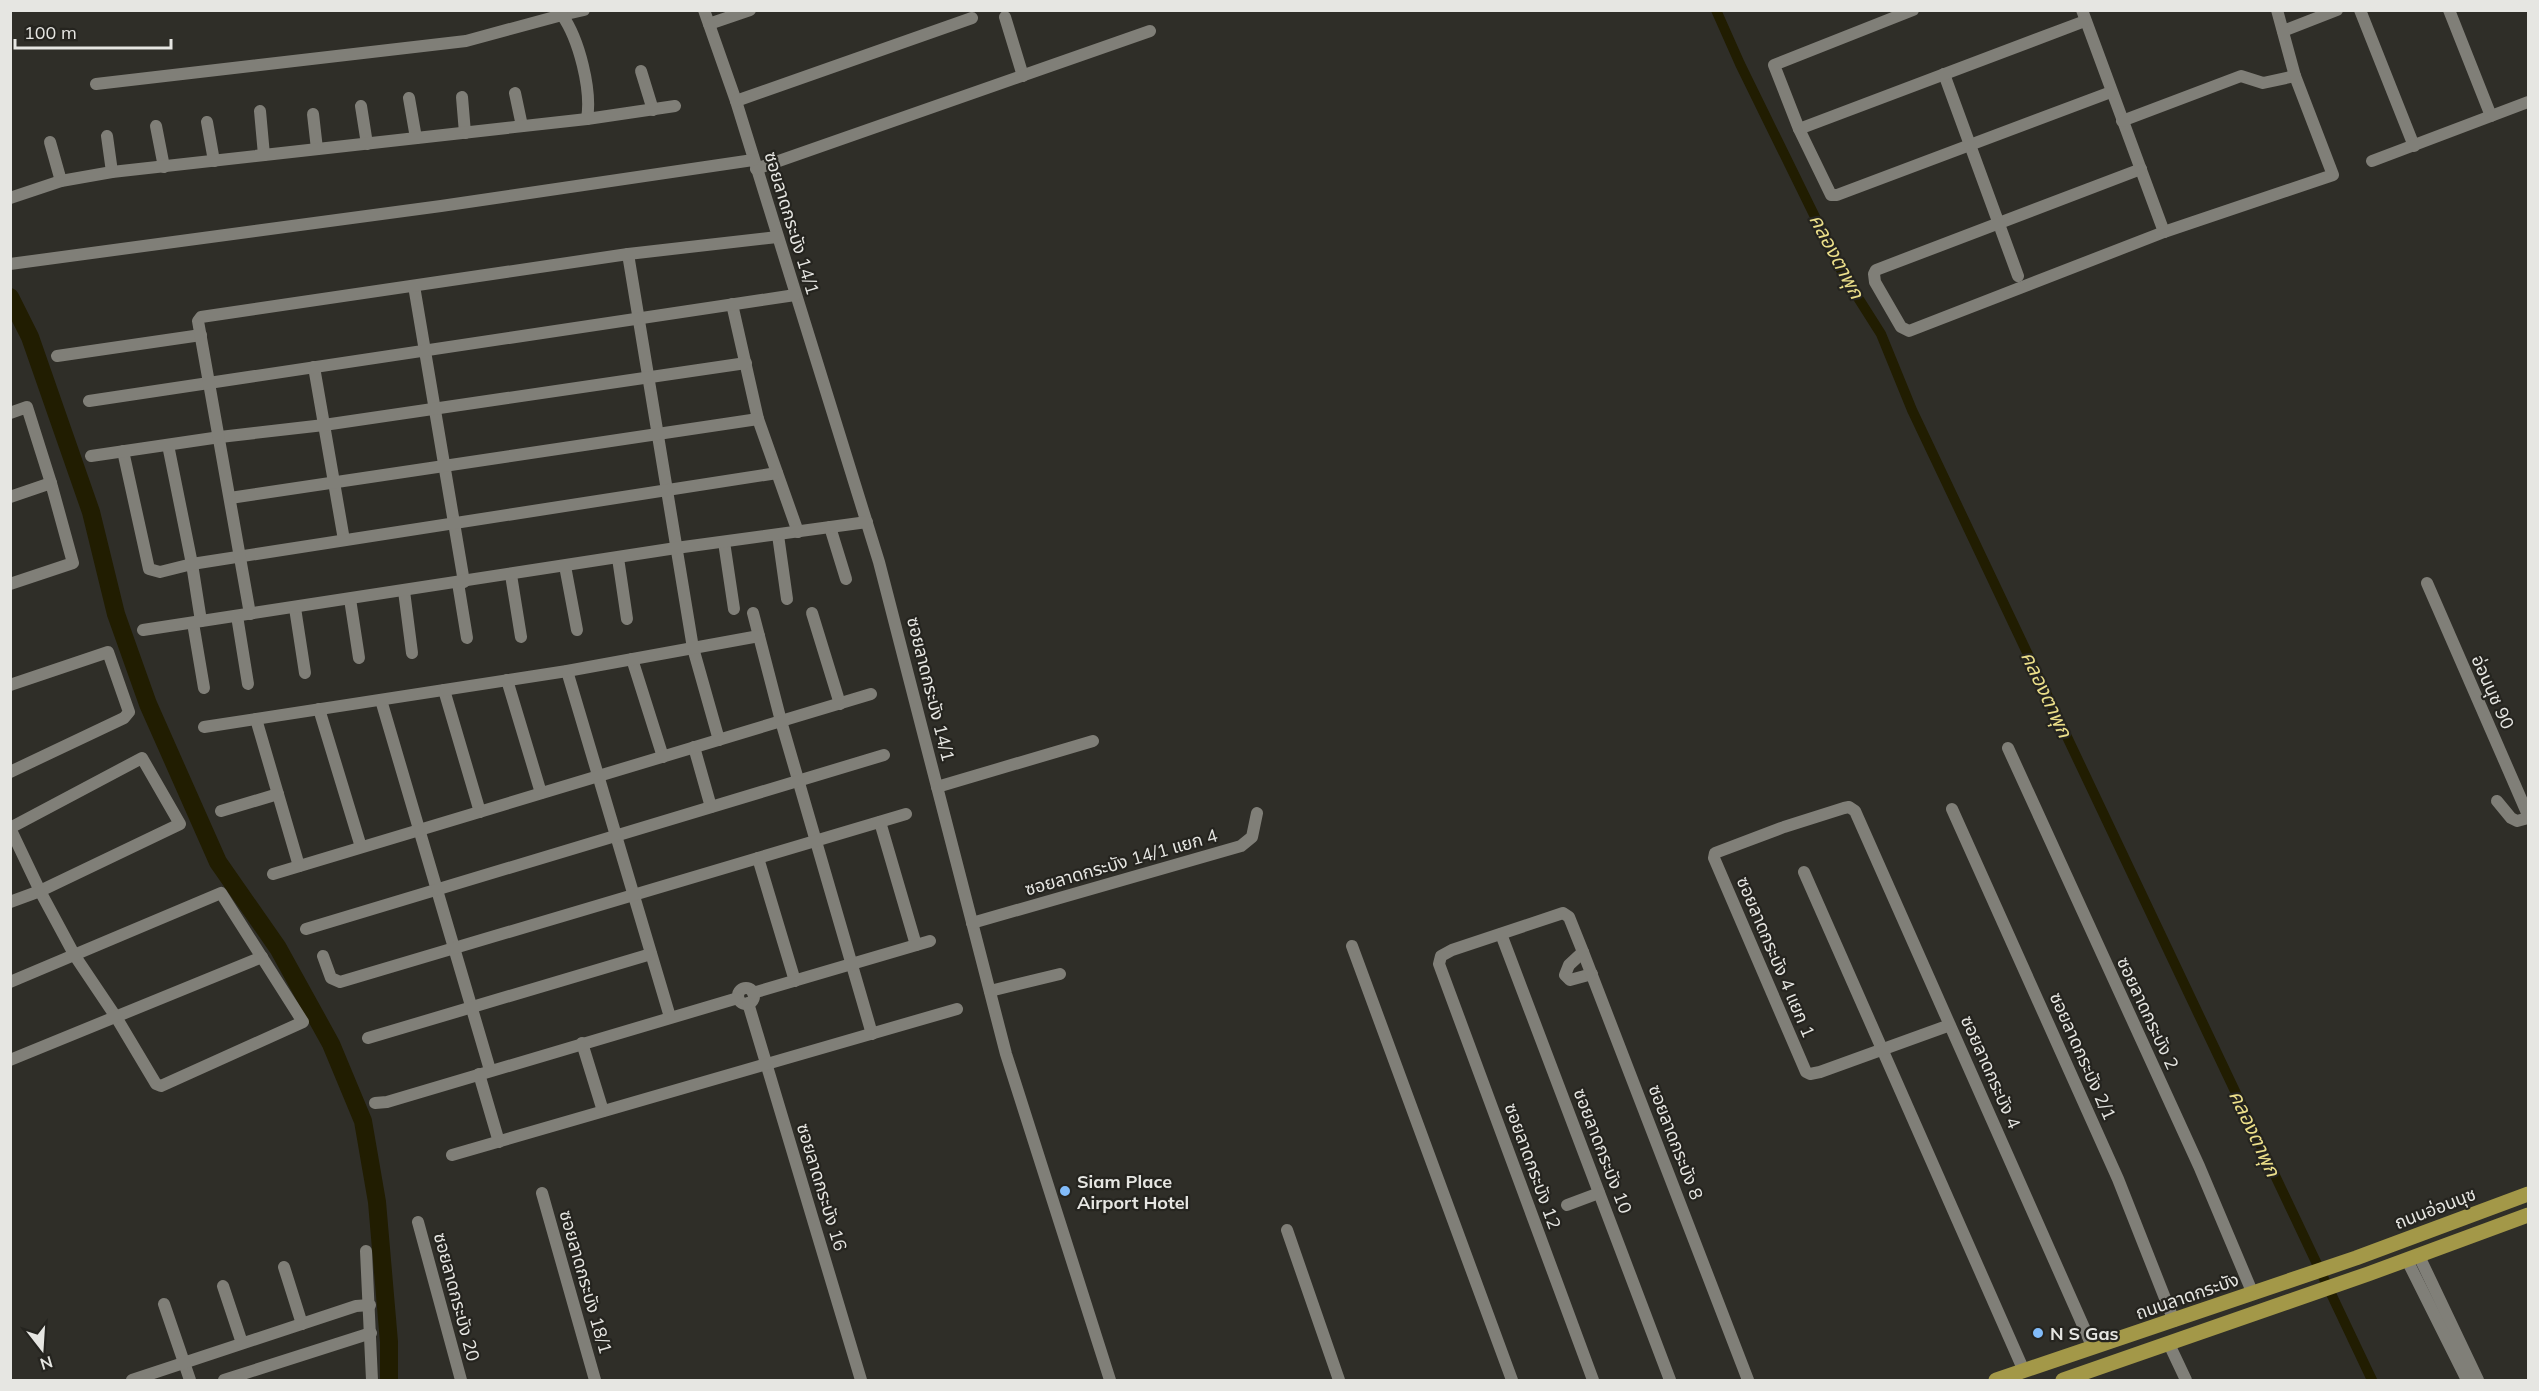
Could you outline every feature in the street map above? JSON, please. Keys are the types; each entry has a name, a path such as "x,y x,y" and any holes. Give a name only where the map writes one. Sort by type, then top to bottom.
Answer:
{"main road":[{"name":"ถนนอ่อนนุช","path":"2356,1258 2529,1194"},
{"path":"2063,1380 2368,1274 2529,1215"},
{"name":"ถนนลาดกระบัง","path":"1996,1380 2356,1258"}],"street":[{"path":"96,84 466,41 561,13 584,10"},
{"name":"ซอยลาดกระบัง 14/1","path":"704,10 736,101 867,522 903,650 1006,1054 1110,1380"},
{"path":"709,24 750,10"},
{"path":"1914,10 1774,65 1799,129 1833,195 2111,92"},
{"path":"2141,169 1876,270 1875,282 1900,327 1909,331 2164,232 2271,194 2333,175 2295,76 2277,10"},
{"path":"2283,31 2337,10"},
{"path":"2360,10 2414,146"},
{"path":"2449,10 2491,116"},
{"path":"561,13 570,27 588,91 590,102 587,119"},
{"path":"1799,129 1944,74 2084,16 2164,232"},
{"path":"1005,17 1023,76"},
{"path":"736,101 972,18"},
{"path":"12,264 755,165 1023,76 1150,31"},
{"path":"641,71 653,110"},
{"path":"1944,74 2018,276"},
{"path":"2122,121 2241,76 2263,83 2295,76"},
{"path":"515,93 522,126"},
{"path":"462,97 465,133"},
{"path":"409,98 416,138"},
{"path":"2372,161 2529,102"},
{"path":"361,106 367,144"},
{"path":"12,194 61,181 112,172 587,119 675,106"},
{"path":"260,111 264,155"},
{"path":"313,114 317,149"},
{"path":"207,122 214,161"},
{"path":"156,126 164,167"},
{"path":"107,136 112,172"},
{"path":"50,142 61,181"},
{"path":"248,684 240,557 198,321 201,317 628,254 777,237"},
{"path":"628,254 693,648 719,740"},
{"path":"414,286 454,523 467,638"},
{"path":"88,401 795,295"},
{"path":"732,304 758,420 798,532"},
{"path":"57,356 201,335"},
{"path":"91,456 220,437 324,425 746,363"},
{"path":"314,367 344,540"},
{"path":"10,412 27,407 73,563 10,584"},
{"path":"230,498 657,433 758,420"},
{"path":"168,445 192,564 204,688"},
{"path":"123,452 148,569 160,572 192,564 777,473"},
{"path":"10,497 51,483"},
{"path":"143,630 461,583 676,548 867,522"},
{"path":"830,527 846,579"},
{"path":"778,535 787,599"},
{"path":"724,542 734,609"},
{"path":"618,558 627,619"},
{"path":"565,566 577,630"},
{"path":"511,574 521,637"},
{"name":"อ่อนนุช 90","path":"2427,583 2529,816"},
{"path":"404,591 412,653"},
{"path":"350,600 359,658"},
{"path":"295,608 305,673"},
{"path":"753,613 781,722 872,1034"},
{"path":"812,613 840,704"},
{"path":"204,727 567,671 759,636"},
{"path":"10,685 108,652 129,712 124,718 10,772"},
{"path":"632,659 663,757"},
{"path":"567,671 670,1017"},
{"path":"507,680 541,794"},
{"path":"444,690 480,812"},
{"path":"273,874 871,694"},
{"path":"381,700 472,1007 499,1142"},
{"path":"319,709 361,847"},
{"path":"256,719 299,866"},
{"path":"937,787 1094,741"},
{"path":"694,747 711,807"},
{"name":"ซอยลาดกระบัง 2","path":"2008,748 2199,1166 2260,1291"},
{"path":"306,929 884,755"},
{"path":"10,902 40,891 180,824 142,758 10,828 40,891 75,956 116,1017 156,1084 161,1086 302,1024 303,1019 221,893 75,956 10,982"},
{"path":"220,811 278,794"},
{"path":"2497,801 2511,818 2517,821 2529,816"},
{"name":"ซอยลาดกระบัง 4 แยก 1","path":"1855,812 1849,807 1844,808 1784,827 1719,850 1715,853 1714,858 1806,1072 1810,1074 1820,1072 1950,1025"},
{"name":"ซอยลาดกระบัง 2/1","path":"1952,809 2118,1179 2174,1321"},
{"name":"ซอยลาดกระบัง 4","path":"1855,812 2093,1348"},
{"name":"ซอยลาดกระบัง 14/1 แยก 4","path":"972,923 1241,846 1252,837 1257,813"},
{"path":"323,956 332,978 340,982 906,814"},
{"path":"880,822 916,945"},
{"path":"758,858 795,981"},
{"path":"1804,872 2024,1371"},
{"name":"ซอยลาดกระบัง 8","path":"1501,934 1560,914 1569,917 1748,1380"},
{"name":"ซอยลาดกระบัง 12","path":"1501,934 1444,954 1439,964 1593,1380"},
{"name":"ซอยลาดกระบัง 10","path":"1501,934 1670,1380"},
{"path":"375,1103 387,1102 670,1017 747,998 795,981 930,941"},
{"path":"1352,946 1512,1380"},
{"path":"1583,952 1569,965 1565,975 1570,980 1574,980 1592,974"},
{"path":"368,1038 651,954"},
{"path":"10,1060 262,957"},
{"path":"990,991 1060,974"},
{"name":"ซอยลาดกระบัง 16","path":"747,998 861,1380"},
{"path":"452,1155 957,1009"},
{"path":"582,1043 603,1111"},
{"name":"ซอยลาดกระบัง 18/1","path":"543,1193 595,1380"},
{"path":"1567,1205 1599,1193"},
{"name":"ซอยลาดกระบัง 20","path":"418,1222 461,1380"},
{"path":"1287,1230 1339,1380"},
{"path":"366,1251 372,1380"},
{"path":"2413,1258 2467,1380"},
{"path":"2413,1258 2478,1380"},
{"path":"284,1267 302,1324"},
{"path":"223,1286 242,1343"},
{"path":"164,1304 190,1380"},
{"path":"132,1380 356,1306 370,1305"},
{"path":"224,1380 371,1333"},
{"path":"2169,1344 2186,1380"}],"waterway":[{"name":"คลองตาพุก","path":"1716,10 1843,274 1881,334 1912,410 2372,1380"},
{"path":"10,297 30,337 91,512 116,614 148,704 218,862 278,948 331,1044 363,1121 377,1202 389,1342 389,1380"}],"place":[{"name":"Siam Place Airport Hotel","path":"1065,1191"},
{"name":"N S Gas","path":"2038,1333"}]}
